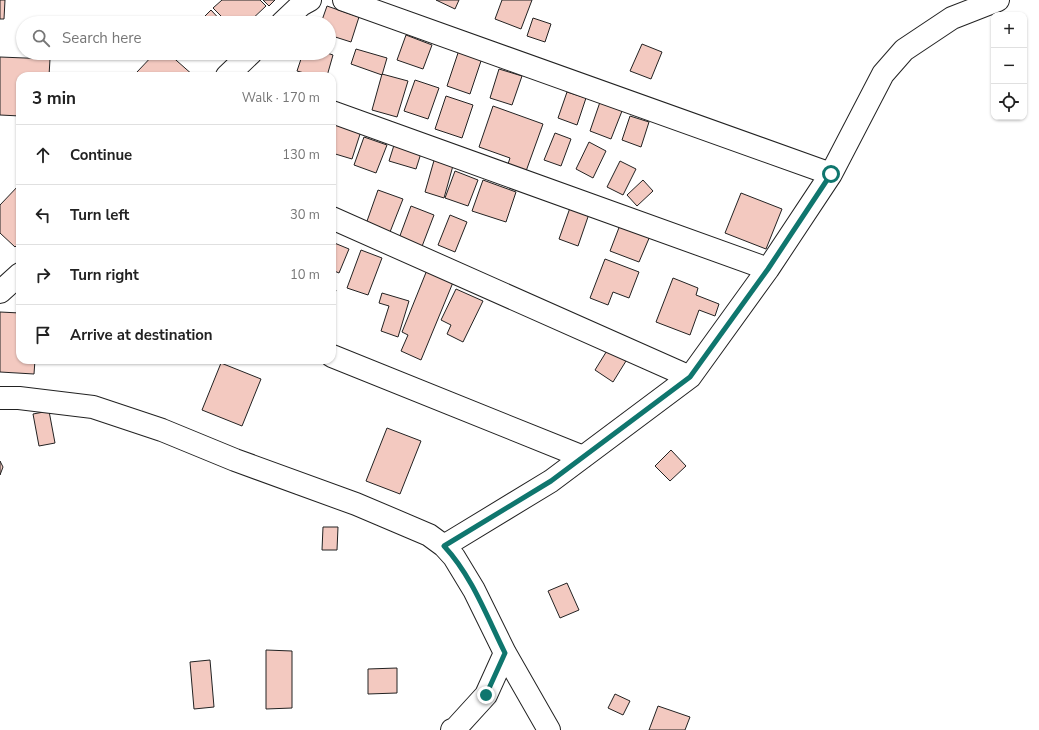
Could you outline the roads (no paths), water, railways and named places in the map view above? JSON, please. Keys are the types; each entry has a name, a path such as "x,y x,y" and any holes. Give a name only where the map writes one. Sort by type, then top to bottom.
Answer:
{"street":[{"path":"290,16 310,0"},
{"path":"344,0 831,174"},
{"path":"444,546 551,481 690,377 768,269 831,174 883,74 904,50 952,18 998,0"},
{"path":"234,72 245,60"},
{"path":"336,113 768,269"},
{"path":"336,220 690,377"},
{"path":"0,292 16,278"},
{"path":"336,358 583,457"},
{"path":"0,398 19,398 93,407 162,430 235,460 356,504 429,535 444,546 454,557 474,590 505,653 549,730"},
{"path":"452,730 455,729 486,695 505,653"}]}
